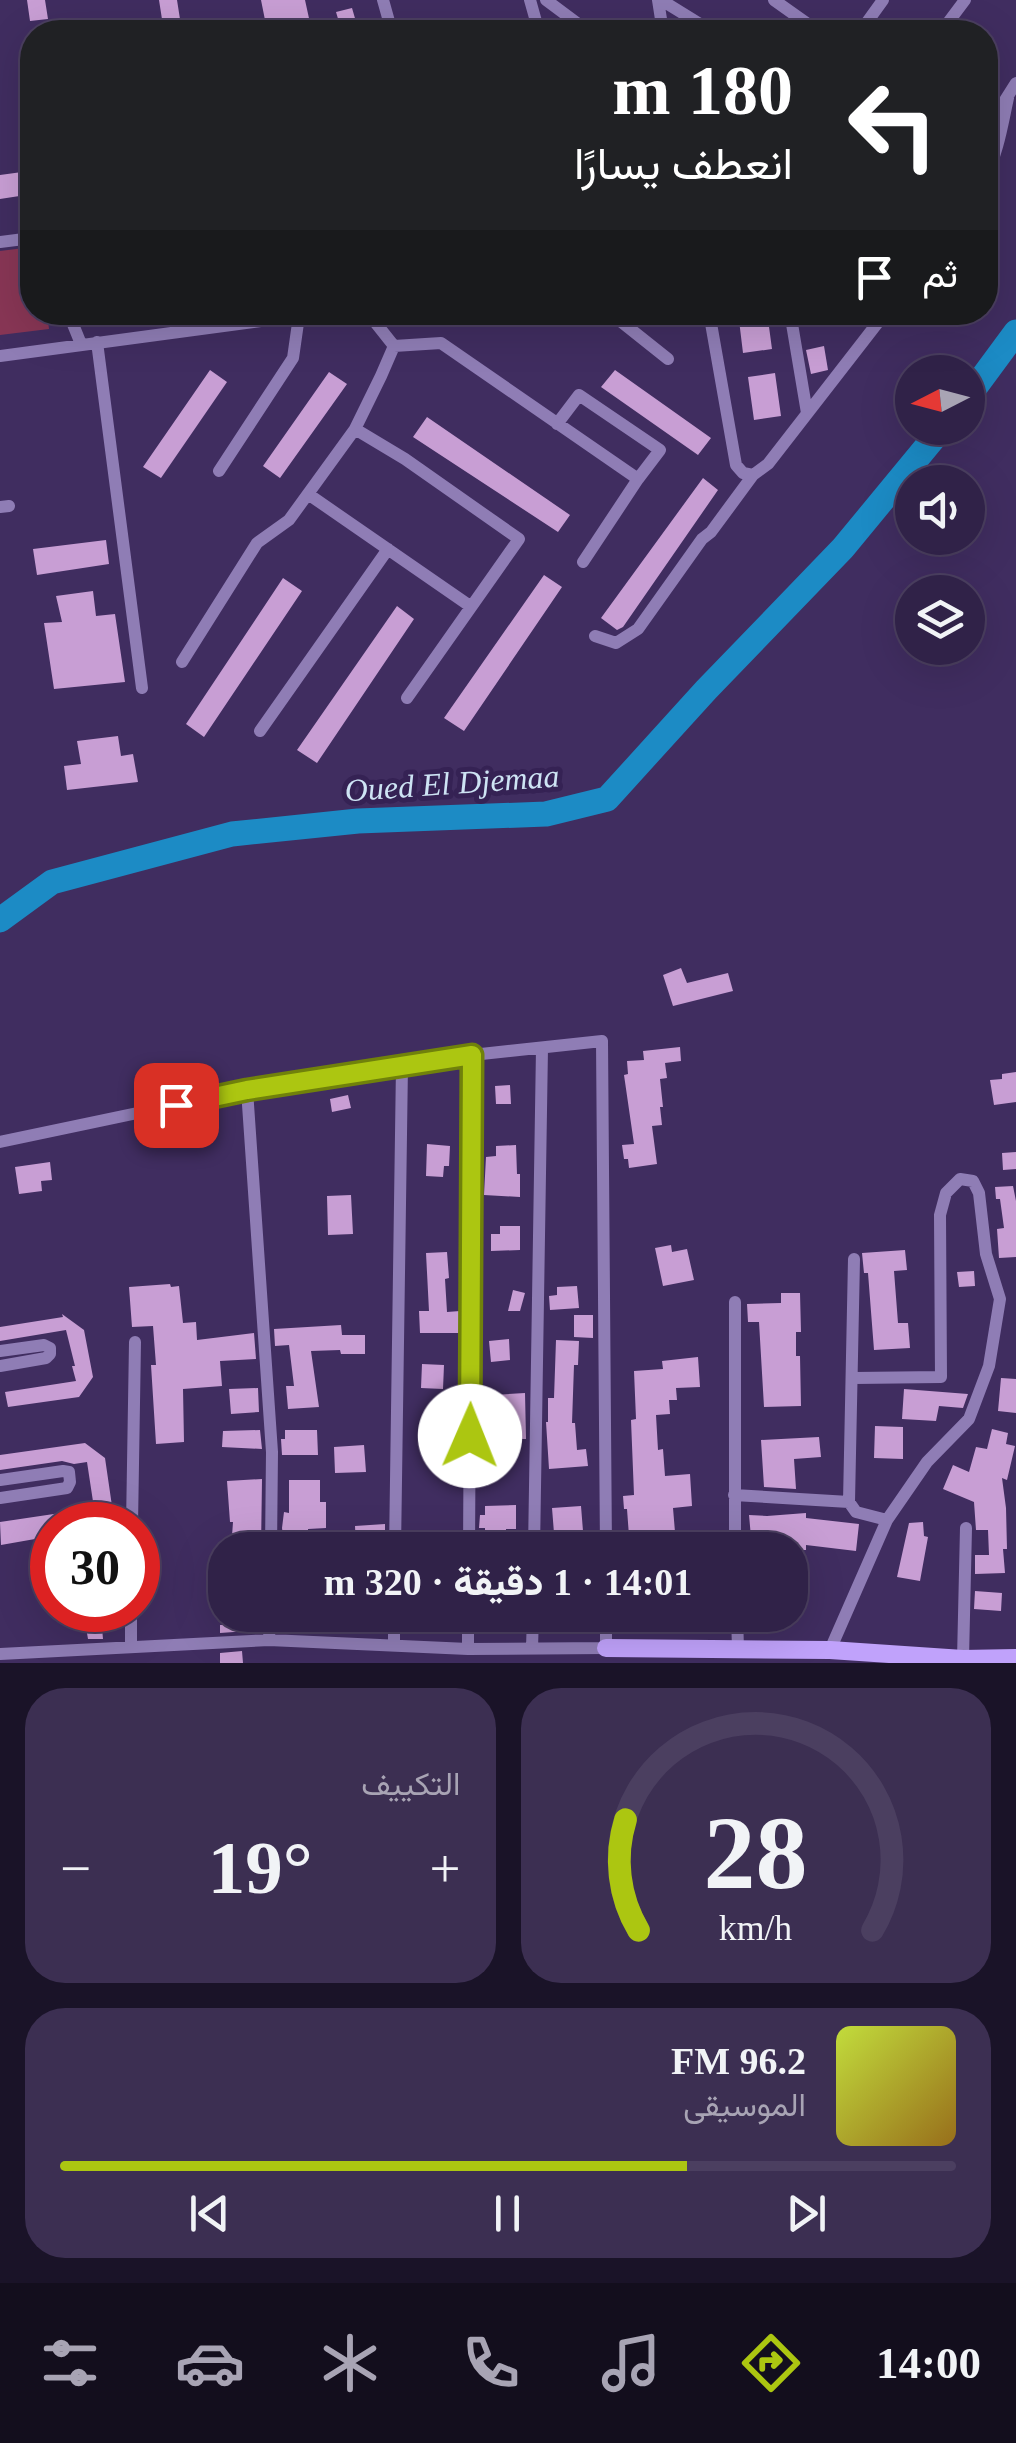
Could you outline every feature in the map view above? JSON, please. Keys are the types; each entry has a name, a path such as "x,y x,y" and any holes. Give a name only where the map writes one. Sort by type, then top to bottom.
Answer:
{"street":[{"path":"546,0 573,20"},
{"path":"660,0 693,20"},
{"path":"774,0 802,20"},
{"path":"998,113 1016,83"},
{"path":"998,144 1008,98"},
{"path":"73,325 81,344"},
{"path":"0,356 229,325"},
{"path":"219,471 293,358 298,325"},
{"path":"377,325 394,346"},
{"path":"626,325 668,358"},
{"path":"711,325 736,465 743,473 754,475"},
{"path":"792,325 808,412"},
{"path":"595,636 616,643 638,629 702,539 712,532 754,475 768,464 876,325"},
{"path":"96,342 142,688"},
{"path":"394,346 441,343 638,479"},
{"path":"182,662 258,544 288,520 355,430 394,346"},
{"path":"557,424 579,395 660,450 582,562"},
{"path":"355,430 405,458 519,540 407,698"},
{"path":"308,494 470,606"},
{"path":"260,731 388,548"},
{"path":"0,1142 247,1090 402,1064 602,1042 606,1532"},
{"path":"534,1532 542,1048"},
{"path":"469,1532 472,1055"},
{"path":"395,1532 402,1064"},
{"path":"247,1090 272,1452 271,1532"},
{"path":"830,1650 887,1520 927,1462 969,1419 990,1366 1000,1299 986,1254 979,1193 972,1180 960,1178 946,1193 940,1215 941,1377 854,1378"},
{"path":"854,1260 849,1502 856,1512 887,1520"},
{"path":"734,1302 735,1532"},
{"path":"132,1502 135,1342"},
{"path":"0,1352 44,1345 50,1348 46,1358 0,1366"},
{"path":"0,1480 63,1471 69,1472 70,1482 67,1488 0,1498"},
{"path":"734,1495 849,1502"},
{"path":"963,1658 966,1528"},
{"path":"130,1632 130,1646"},
{"path":"269,1632 269,1640"},
{"path":"394,1632 394,1644"},
{"path":"468,1632 468,1649"},
{"path":"532,1632 532,1648"},
{"path":"606,1632 606,1648"},
{"path":"737,1632 738,1650"},
{"path":"0,1654 269,1640 468,1649 830,1650 1016,1658"}],"shaded area":[{"path":"20,248 20,325 48,325 49,329 0,335 0,251"}],"building":[{"path":"27,0 45,0 48,19 30,20"},
{"path":"159,0 177,0 180,20 162,20"},
{"path":"261,0 305,0 309,20 265,20"},
{"path":"352,8 356,20 338,20 336,12"},
{"path":"20,172 20,196 0,199 0,175"},
{"path":"740,325 769,325 772,349 743,353"},
{"path":"824,346 828,370 811,374 806,350"},
{"path":"210,370 227,382 161,478 143,467"},
{"path":"615,370 711,438 698,455 601,387"},
{"path":"329,372 347,384 280,478 263,466"},
{"path":"775,373 781,416 754,420 748,377"},
{"path":"427,417 570,515 558,532 413,437"},
{"path":"703,478 718,490 623,627 617,630 601,618"},
{"path":"106,540 109,564 37,575 33,549"},
{"path":"544,575 562,587 464,731 444,718"},
{"path":"283,578 302,591 204,737 186,724"},
{"path":"93,591 96,616 115,614 125,682 54,689 44,623 62,622 56,596"},
{"path":"397,606 414,619 317,763 297,750"},
{"path":"118,736 121,756 133,754 138,782 67,790 64,766 81,764 77,741"},
{"path":"681,968 687,983 728,973 733,991 673,1006 663,975"},
{"path":"680,1047 681,1061 665,1063 667,1078 660,1079 662,1125 652,1126 657,1164 629,1168 622,1145 634,1144 624,1075 628,1074 627,1061 644,1060 643,1051"},
{"path":"1016,1072 1016,1102 994,1105 990,1080"},
{"path":"510,1085 511,1104 496,1104 495,1086"},
{"path":"348,1095 351,1108 332,1112 330,1099"},
{"path":"427,1144 450,1146 449,1166 444,1166 443,1177 426,1176"},
{"path":"516,1145 520,1197 484,1195 486,1157 496,1156 496,1146"},
{"path":"1016,1152 1016,1169 1003,1170 1002,1153"},
{"path":"50,1162 52,1180 41,1181 42,1191 19,1194 15,1167"},
{"path":"1013,1186 1016,1257 999,1258 997,1229 1004,1228 995,1187"},
{"path":"351,1195 353,1234 328,1235 327,1196"},
{"path":"500,1226 520,1226 520,1250 491,1251 491,1234 500,1234"},
{"path":"671,1245 672,1252 687,1249 694,1280 663,1286 655,1248"},
{"path":"905,1250 907,1270 894,1271 898,1323 908,1323 910,1348 874,1350 868,1273 864,1273 862,1253"},
{"path":"447,1252 447,1312 460,1311 460,1333 420,1333 419,1311 429,1311 426,1253"},
{"path":"974,1271 975,1286 959,1287 957,1272"},
{"path":"179,1286 183,1323 196,1322 197,1340 254,1333 256,1359 220,1361 222,1386 183,1389 184,1442 156,1444 153,1326 132,1327 129,1287"},
{"path":"577,1286 579,1308 550,1310 549,1296 557,1295 557,1287"},
{"path":"513,1290 525,1293 520,1311 508,1311"},
{"path":"781,1293 800,1293 801,1332 796,1332 796,1356 800,1356 801,1406 764,1407 759,1322 748,1322 747,1304 781,1303"},
{"path":"62,1314 84,1330 93,1377 79,1397 8,1407 5,1392 76,1381 75,1366 66,1330 0,1341 0,1327 63,1317"},
{"path":"574,1315 593,1315 593,1338 574,1337"},
{"path":"341,1325 342,1335 365,1335 365,1354 311,1351 319,1407 288,1409 286,1386 294,1386 289,1345 275,1346 274,1329"},
{"path":"509,1339 510,1360 491,1362 489,1341"},
{"path":"556,1340 579,1341 572,1423 577,1450 586,1449 588,1466 549,1469 546,1422 548,1398 554,1398"},
{"path":"698,1357 700,1387 676,1388 677,1400 669,1400 670,1414 656,1415 658,1450 663,1449 665,1476 690,1474 692,1506 673,1508 675,1532 629,1532 623,1496 634,1495 634,1371 663,1369 662,1361"},
{"path":"422,1364 444,1365 443,1389 421,1388"},
{"path":"1001,1378 1016,1379 1016,1413 998,1411"},
{"path":"258,1388 259,1412 231,1414 229,1389"},
{"path":"904,1389 968,1394 963,1408 939,1406 936,1421 902,1419"},
{"path":"525,1393 526,1439 510,1439 510,1446 501,1446 503,1473 492,1474 489,1446 482,1446 482,1421 489,1421 488,1411 494,1411 494,1395"},
{"path":"875,1426 903,1427 903,1459 874,1458"},
{"path":"992,1429 1008,1433 1006,1444 1015,1446 1007,1480 1002,1478 1006,1508 1005,1573 975,1574 975,1555 989,1555 988,1530 976,1530 974,1502 943,1489 953,1465 969,1472 976,1447 987,1449"},
{"path":"260,1430 262,1449 222,1447 223,1431"},
{"path":"285,1430 317,1430 318,1455 282,1455"},
{"path":"819,1437 821,1457 794,1459 796,1489 764,1487 761,1440"},
{"path":"85,1443 105,1458 111,1502 93,1502 87,1462 62,1461 0,1470 0,1455"},
{"path":"364,1445 366,1472 335,1473 334,1447"},
{"path":"262,1479 261,1532 232,1532 227,1481"},
{"path":"289,1480 320,1480 320,1502 326,1502 326,1528 283,1532 284,1512 289,1513"},
{"path":"516,1505 516,1529 485,1532 485,1528 479,1528 485,1506"},
{"path":"581,1506 583,1531 554,1532 552,1508"},
{"path":"806,1513 806,1518 859,1524 856,1551 808,1545 808,1532 751,1532 749,1515"},
{"path":"30,1518 30,1540 1,1545 0,1522"},
{"path":"923,1522 924,1536 928,1537 920,1581 897,1577 909,1523"},
{"path":"385,1524 385,1532 355,1532 355,1526"},
{"path":"975,1591 1002,1593 1001,1611 974,1609"},
{"path":"87,1632 102,1632 103,1639 88,1639"},
{"path":"242,1651 243,1663 220,1663 220,1653"}],"waterway":[{"name":"Oued El Djemaa","path":"985,374 1016,332"},
{"name":"Oued El Djemaa","path":"0,920 52,882 232,834 358,821 546,814 607,799 843,548 928,445"}],"route":[{"path":"176,1105 472,1055 470,1436"}]}
